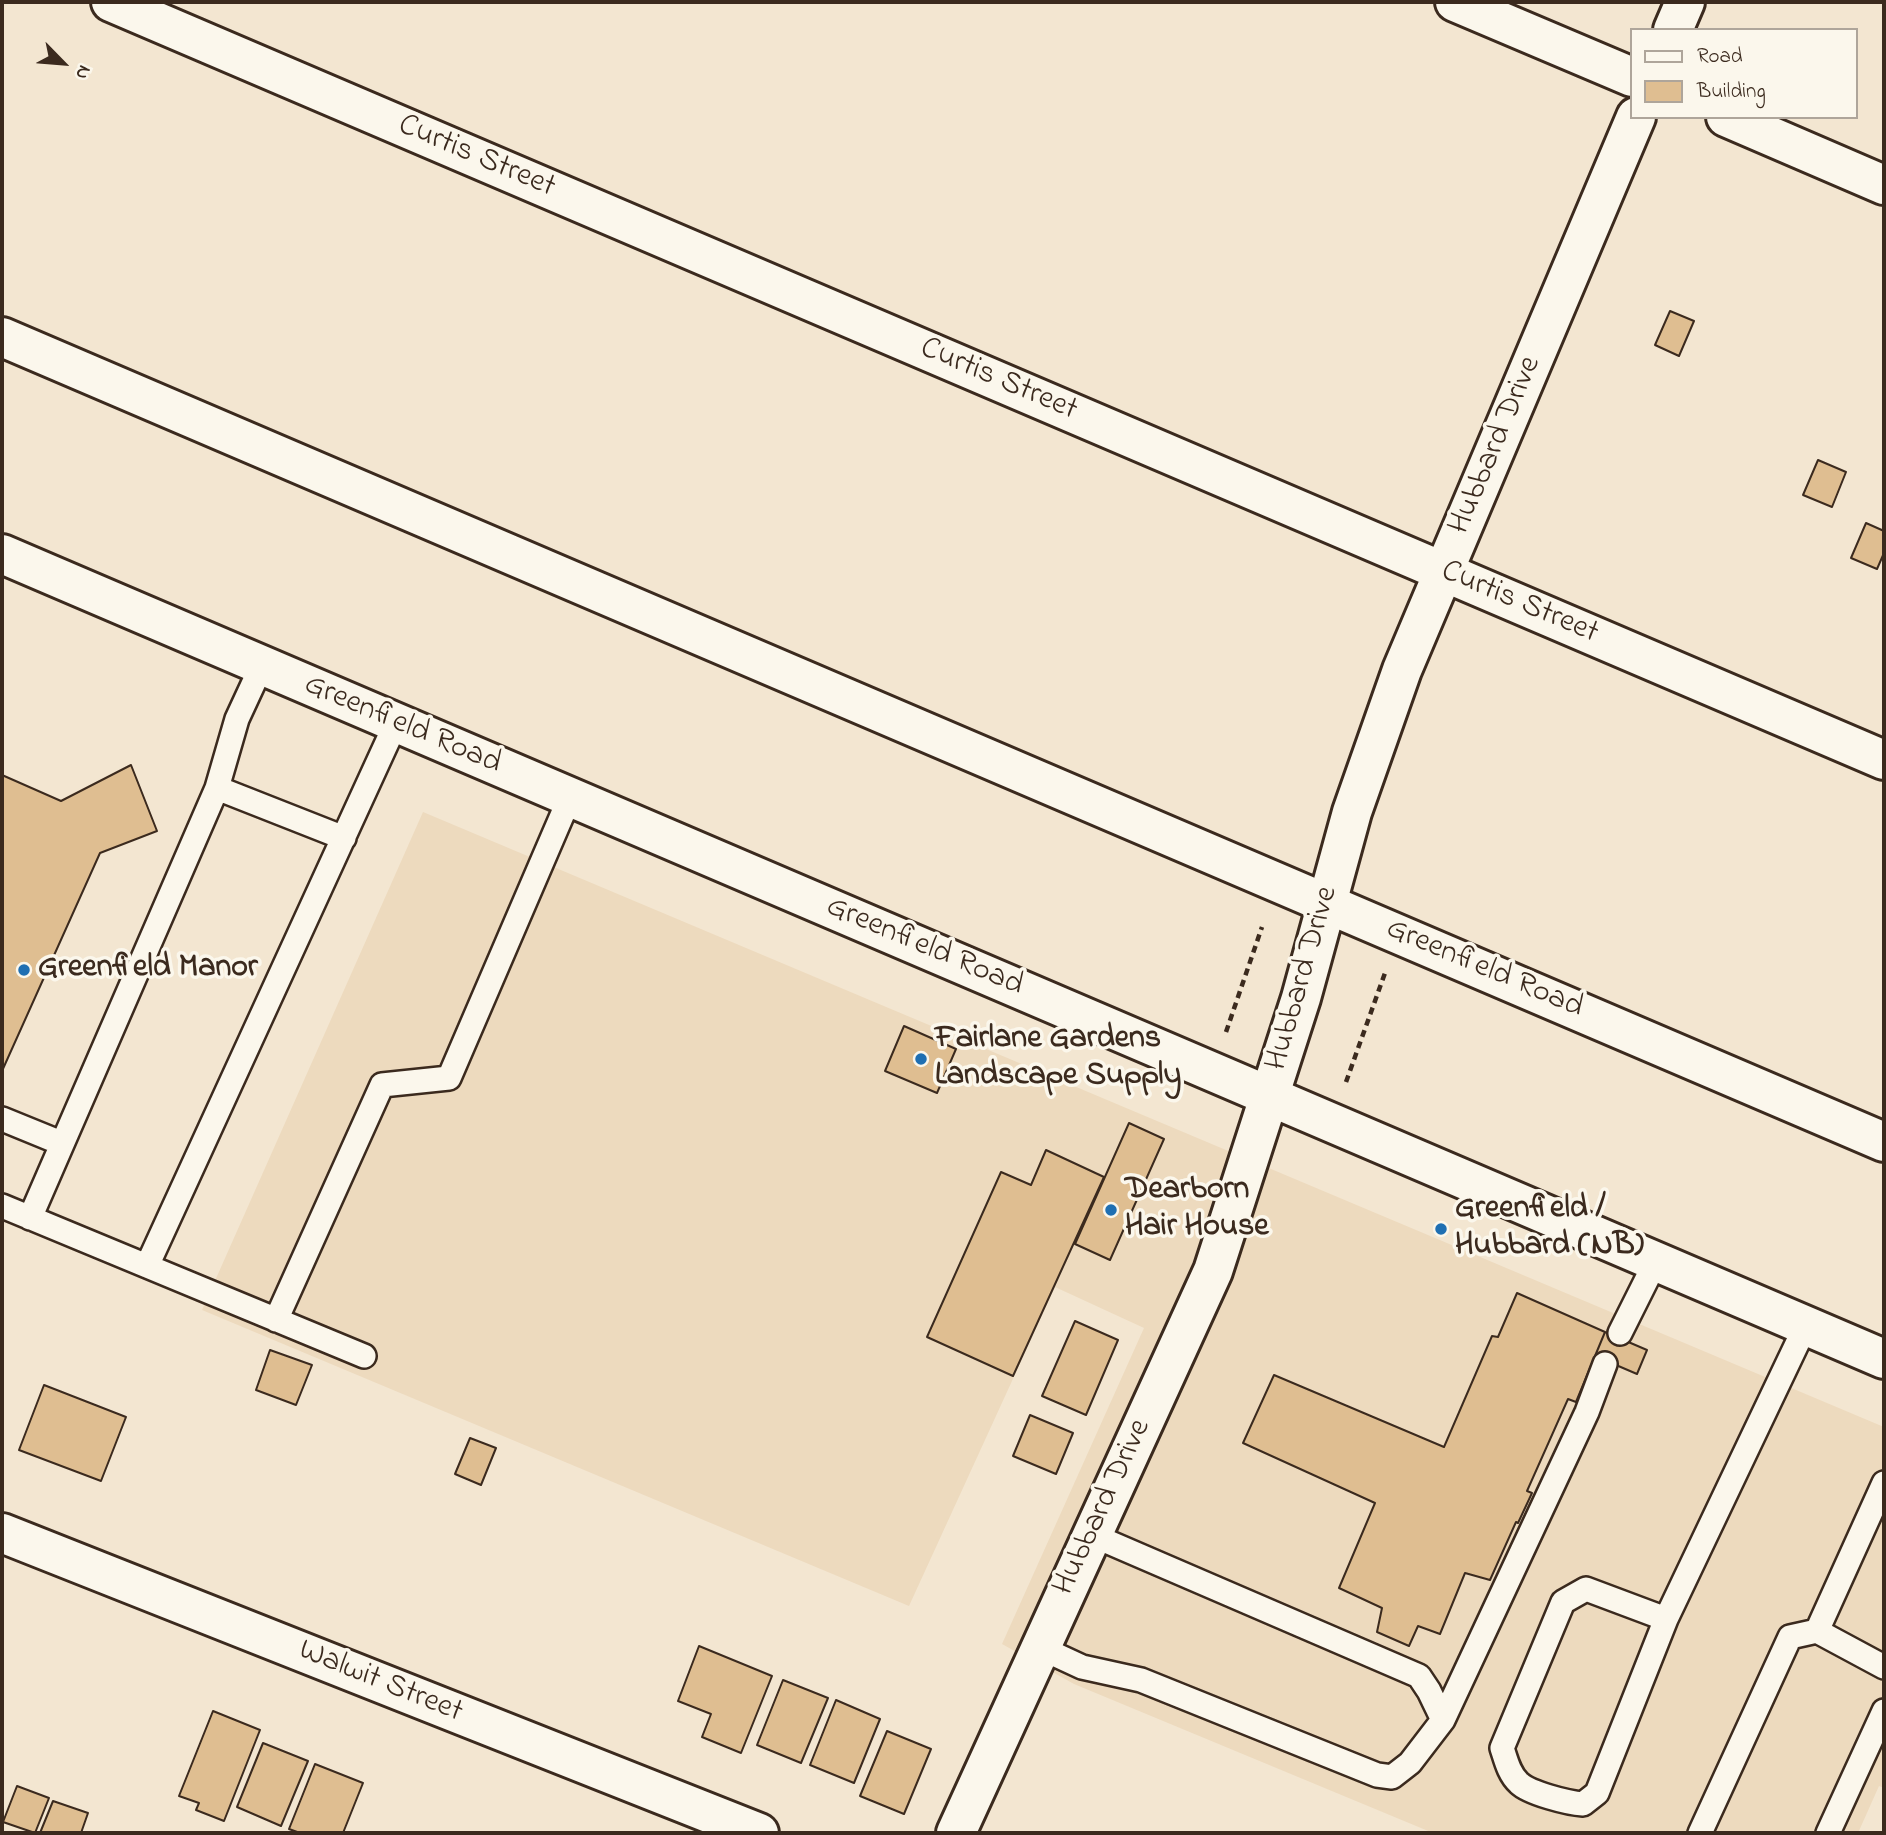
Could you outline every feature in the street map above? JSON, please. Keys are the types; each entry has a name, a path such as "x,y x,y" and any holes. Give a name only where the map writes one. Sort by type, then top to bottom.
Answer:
{"street":[{"name":"Curtis Street","path":"111,2 1884,760"},
{"path":"1455,2 1630,76"},
{"path":"1674,28 1685,2"},
{"name":"Hubbard Drive","path":"956,1833 1213,1271 1301,999 1352,811 1402,670 1635,119"},
{"path":"1731,119 1884,185"},
{"name":"Greenfield Road","path":"2,337 1884,1142"},
{"name":"Greenfield Road","path":"2,554 1884,1359"},
{"name":"Walwit Street","path":"2,1533 759,1833"}],"lane":[{"path":"30,1218 218,788 237,719 262,665"},
{"path":"147,1266 396,723"},
{"path":"218,788 344,838"},
{"path":"276,1320 382,1085 449,1078 570,797"},
{"path":"2,1119 61,1143"},
{"path":"2,1206 364,1356"},
{"path":"1620,1333 1656,1261"},
{"path":"1666,1619 1586,1589 1563,1602 1502,1748 1508,1768 1520,1785 1564,1802 1583,1804 1597,1793 1666,1619 1806,1325"},
{"path":"1041,1648 1082,1667 1141,1680 1377,1775 1392,1777 1410,1763 1443,1720 1587,1412 1605,1364"},
{"path":"1818,1631 1884,1483"},
{"path":"1092,1535 1419,1676 1443,1720"},
{"path":"1700,1833 1790,1637 1818,1631 1884,1667"},
{"path":"1828,1833 1884,1711"}],"path":[{"path":"1226,1032 1262,928"},
{"path":"1346,1082 1385,973"}],"shaded area":[{"path":"423,812 1884,1427 1884,1788 1879,1786 1858,1833 1433,1833 1074,1684 1002,1644 1144,1328 1055,1287 909,1606 202,1310"}],"building":[{"path":"1670,311 1694,321 1679,356 1655,345"},
{"path":"1818,460 1846,472 1832,507 1803,495"},
{"path":"1866,523 1884,531 1884,553 1877,569 1851,558"},
{"name":"Greenfield Manor","path":"131,765 157,831 100,853 2,1071 2,775 61,801"},
{"path":"904,1026 956,1049 937,1093 885,1071"},
{"name":"Dearborn Hair House","path":"1129,1123 1164,1139 1110,1260 1075,1244"},
{"path":"1046,1150 1104,1177 1013,1376 927,1337 1001,1172 1031,1185"},
{"path":"1517,1293 1605,1332 1576,1402 1568,1399 1527,1491 1532,1493 1490,1580 1465,1573 1440,1634 1418,1626 1409,1646 1377,1632 1382,1608 1339,1588 1375,1503 1243,1443 1274,1375 1444,1447 1492,1336 1498,1337"},
{"path":"1075,1321 1118,1340 1086,1415 1042,1396"},
{"path":"1605,1332 1647,1350 1637,1374 1595,1356"},
{"path":"270,1350 312,1365 296,1405 256,1390"},
{"path":"44,1385 126,1417 101,1481 19,1450"},
{"path":"1030,1415 1073,1433 1056,1474 1013,1456"},
{"path":"470,1438 496,1448 481,1485 455,1474"},
{"path":"699,1646 772,1676 741,1753 702,1737 711,1714 678,1701"},
{"path":"783,1680 828,1698 801,1763 757,1745"},
{"path":"836,1700 880,1719 854,1783 810,1765"},
{"path":"213,1711 260,1730 224,1821 196,1810 199,1803 179,1796"},
{"path":"887,1731 931,1749 904,1814 860,1796"},
{"path":"263,1743 308,1761 281,1826 237,1807"},
{"path":"315,1764 363,1783 343,1833 300,1833 289,1829"},
{"path":"17,1786 49,1798 35,1833 3,1822"},
{"path":"53,1801 88,1813 81,1833 40,1833"}],"place":[{"name":"Greenfield Manor","path":"24,970"},
{"name":"Fairlane Gardens Landscape Supply","path":"921,1059"},
{"name":"Dearborn Hair House","path":"1111,1210"},
{"name":"Greenfield / Hubbard (NB)","path":"1441,1229"}]}
